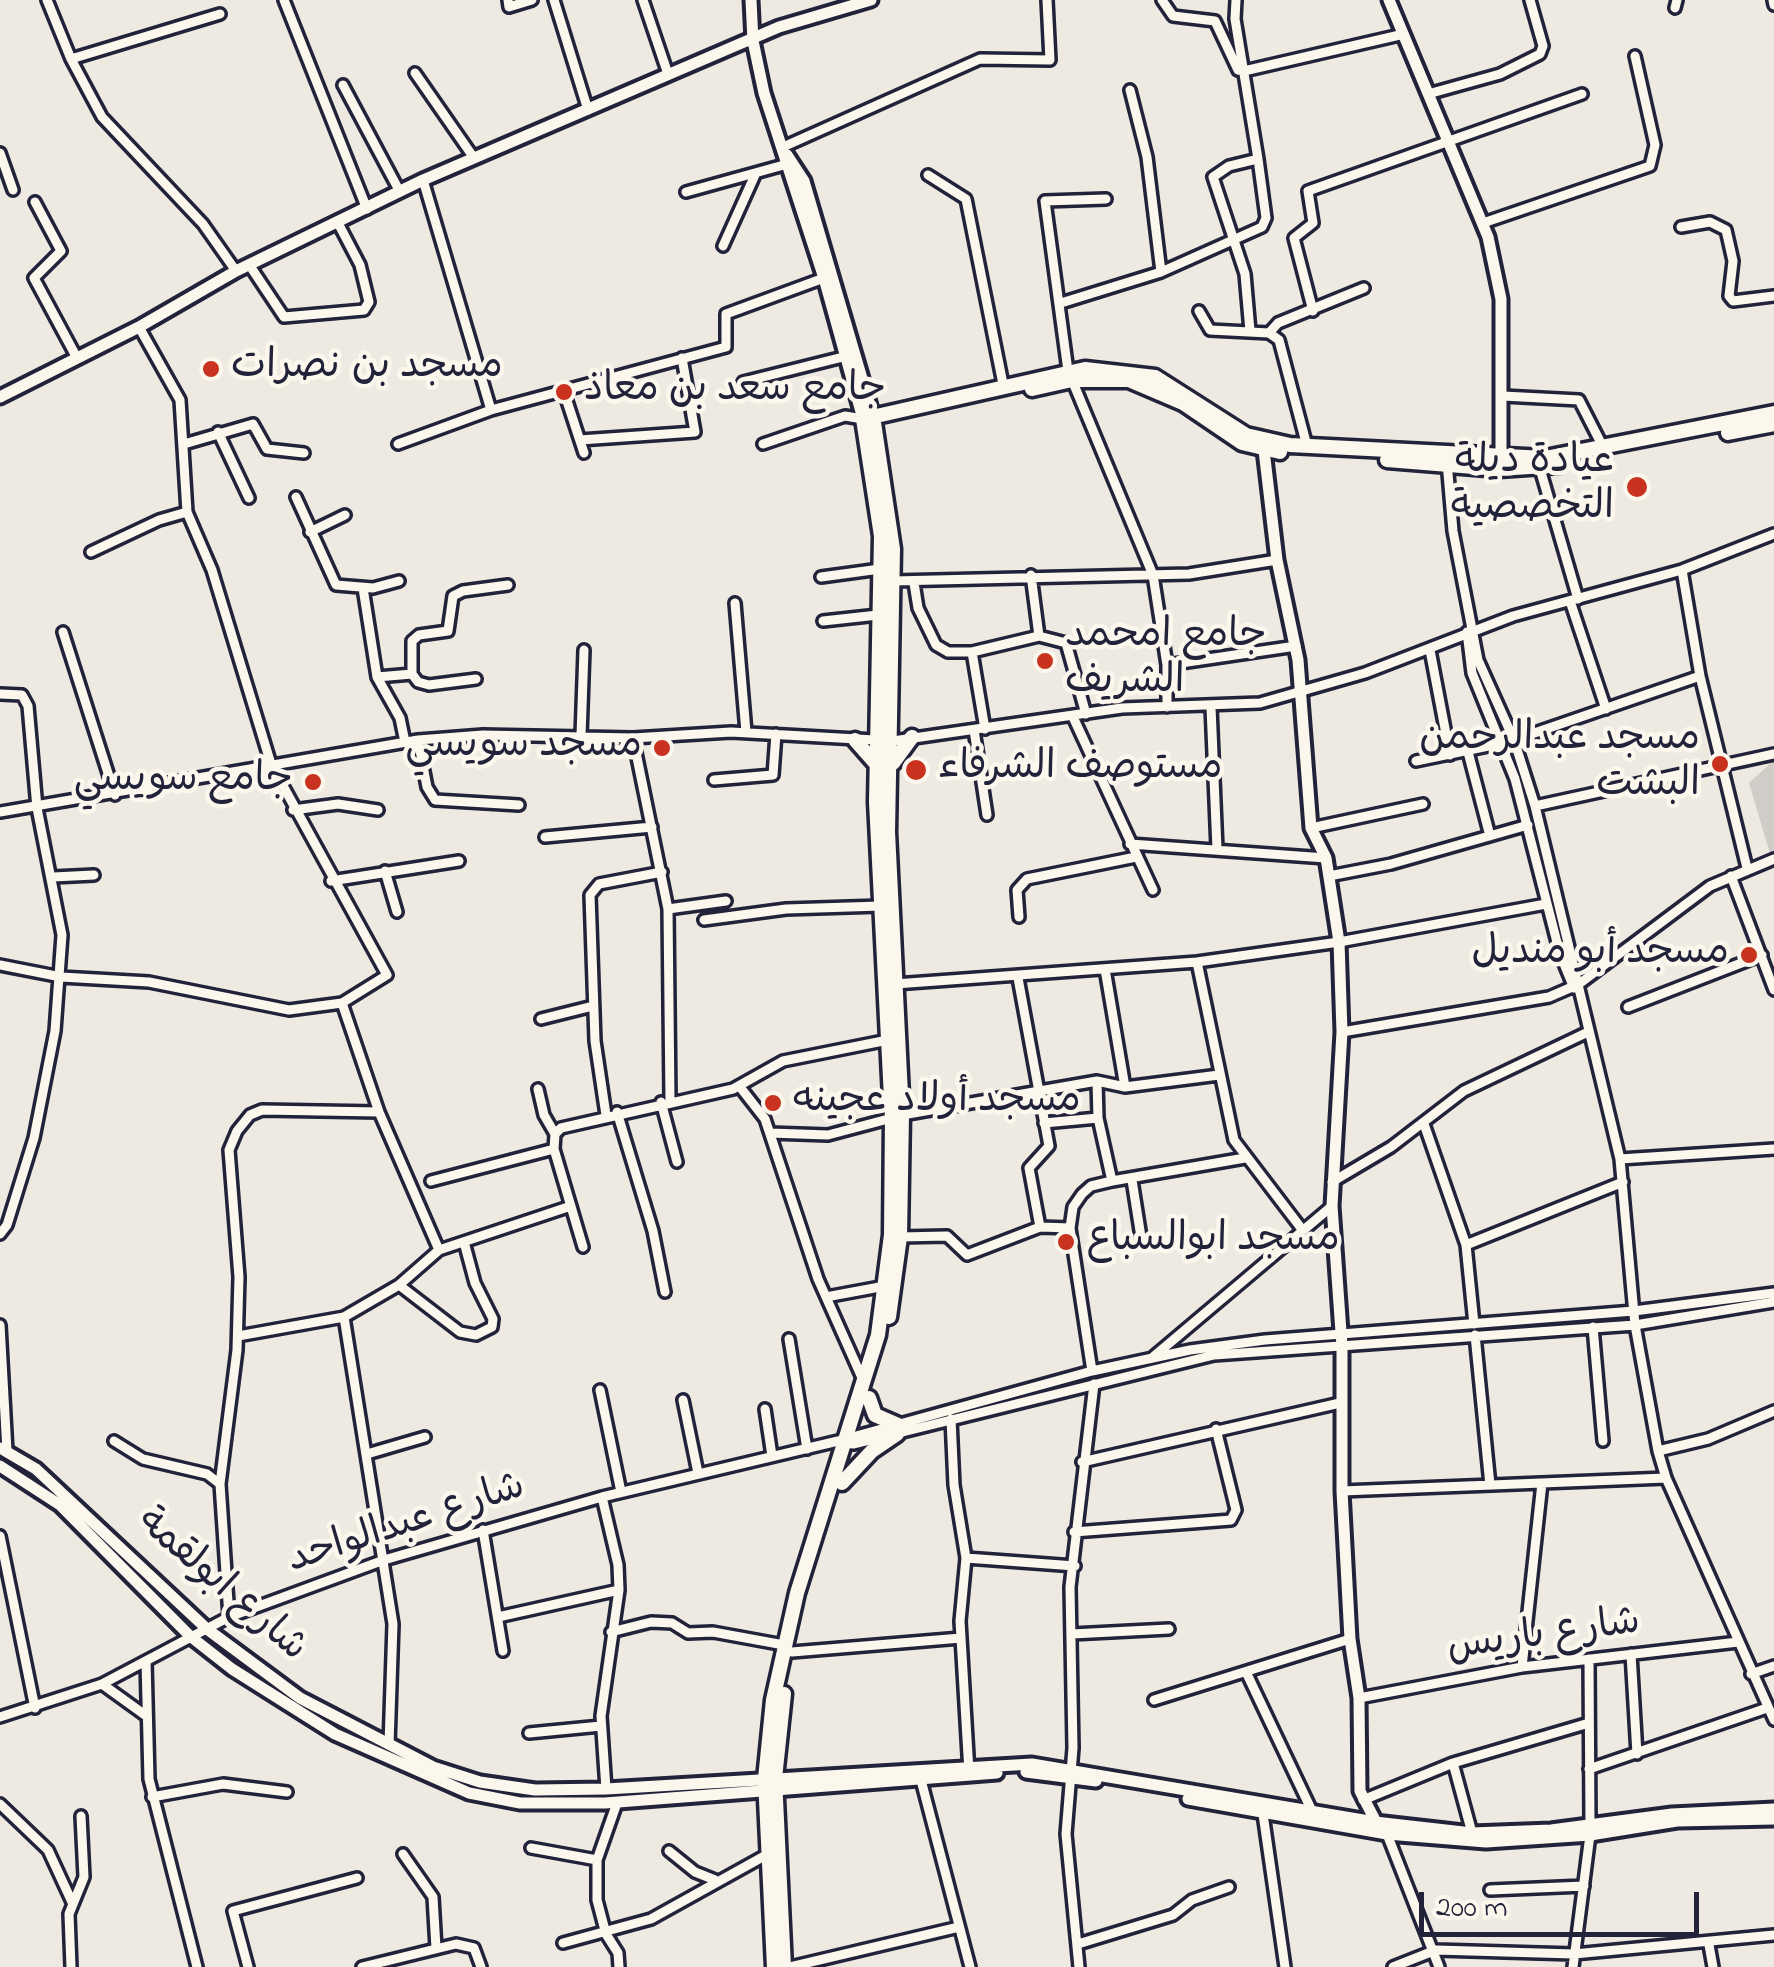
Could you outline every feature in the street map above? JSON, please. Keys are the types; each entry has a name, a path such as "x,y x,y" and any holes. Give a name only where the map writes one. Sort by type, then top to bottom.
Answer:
{"main road":[{"path":"870,423 1004,389 1118,370 1155,377 1262,446 1447,461 1538,463 1774,424"},
{"path":"870,423 1070,375"},
{"path":"1538,463 1774,413"},
{"path":"870,423 879,506 878,615 885,741"},
{"path":"774,1967 768,1854 770,1786 788,1649 864,1383 885,1286 891,1235 897,1117 888,1040 881,906 893,581 888,497 870,423"},
{"path":"1262,446 1307,446 1447,461"},
{"path":"884,767 912,737"},
{"path":"788,1649 842,1483 848,1440 869,1398 892,1306 900,1236 895,984 884,767 855,740"},
{"path":"842,1483 898,1429 874,1415 869,1398"},
{"path":"770,1786 787,1967"}],"street":[{"path":"47,0 71,59 102,117 203,224 236,271"},
{"path":"284,0 368,209"},
{"path":"508,0 509,7 532,0"},
{"path":"554,0 588,110"},
{"path":"643,0 668,74"},
{"path":"750,0 753,42 870,423"},
{"path":"0,397 139,327 236,271 423,180 668,74 753,42 779,27 871,0"},
{"path":"686,192 756,174 973,62 990,58 1050,60 1046,0"},
{"path":"1162,0 1173,16 1215,20 1238,70 1244,71 1404,34"},
{"path":"1060,303 1162,272 1265,224 1236,0"},
{"path":"1389,0 1483,223 1500,300 1500,463"},
{"path":"1428,94 1500,74 1543,51 1530,0"},
{"path":"71,59 220,14"},
{"path":"1483,223 1650,166 1655,145 1636,56"},
{"path":"415,73 474,158"},
{"path":"343,85 400,192"},
{"path":"1130,90 1146,157 1162,272"},
{"path":"1314,311 1294,238 1313,223 1308,191 1582,94"},
{"path":"787,156 838,288 870,423"},
{"path":"1250,331 1245,274 1213,177 1229,166 1258,158"},
{"path":"1,160 13,190"},
{"path":"723,246 756,174"},
{"path":"928,175 966,199 1004,389"},
{"path":"423,180 492,410"},
{"path":"1106,199 1045,201 1070,375 1153,575 1168,665 1167,707"},
{"path":"35,202 61,251 34,278 77,358"},
{"path":"250,266 284,317 364,310 369,302 360,265 337,221"},
{"path":"1681,227 1715,222 1726,230 1733,261 1729,296 1733,301 1774,296"},
{"path":"398,444 492,410 728,346 722,322 726,314 824,278"},
{"path":"1269,333 1278,324 1364,288"},
{"path":"1198,310 1210,330 1269,333 1279,340 1307,446"},
{"path":"0,965 61,977 148,982 289,1010 342,1003 386,978 387,971 331,881 271,764 212,570 187,512 180,400 139,327"},
{"path":"743,382 847,356"},
{"path":"580,440 695,432 682,358"},
{"path":"564,392 584,453"},
{"path":"1503,396 1579,400 1604,448"},
{"path":"762,444 844,416 870,423"},
{"path":"184,444 253,424 266,450 304,453"},
{"path":"218,432 248,498"},
{"path":"1262,446 1277,560 1296,646 1312,828 1326,858 1340,942 1342,1032 1332,1206 1341,1341 1342,1491 1363,1800 1387,1834 1440,1967"},
{"path":"1447,461 1469,614 1472,673 1535,806 1620,1159 1635,1324 1658,1451 1666,1478 1774,1720"},
{"path":"1538,463 1606,708"},
{"path":"296,497 334,583 363,588 399,580"},
{"path":"91,552 158,520 187,512"},
{"path":"310,532 346,515"},
{"path":"0,812 418,740 482,735 633,738 746,732 885,741 1086,714 1260,703 1574,600 1682,570 1774,534"},
{"path":"893,581 1153,575 1227,570 1277,560"},
{"path":"822,578 880,569"},
{"path":"1682,570 1700,676 1747,868"},
{"path":"1031,575 1038,636"},
{"path":"914,582 918,608 936,645 948,652 972,652 1038,636 1066,643 1086,714"},
{"path":"412,674 412,641 419,635 448,631 453,596 462,590 508,586"},
{"path":"363,588 377,677 400,718 404,742"},
{"path":"735,603 746,732"},
{"path":"823,621 878,615"},
{"path":"63,632 116,795"},
{"path":"1168,665 1296,646"},
{"path":"580,736 584,650"},
{"path":"1430,650 1450,755"},
{"path":"972,652 988,815"},
{"path":"377,677 412,674 423,684 476,680"},
{"path":"1416,760 1508,742 1700,676"},
{"path":"0,694 22,695 28,706 37,808 54,877 62,934 61,977 34,1138 7,1225 0,1234"},
{"path":"1210,708 1217,849"},
{"path":"1073,718 1152,890"},
{"path":"714,780 772,774 776,734"},
{"path":"633,738 668,909 665,1101 678,1162"},
{"path":"418,740 428,787 435,800 519,805"},
{"path":"1508,742 1546,904 1576,986"},
{"path":"1468,752 1490,836"},
{"path":"1535,806 1774,754"},
{"path":"292,810 338,804 378,810"},
{"path":"1312,828 1423,804"},
{"path":"1329,876 1391,864 1528,825"},
{"path":"544,837 652,827"},
{"path":"1130,844 1326,858"},
{"path":"1019,917 1017,890 1027,878 1136,857"},
{"path":"331,881 459,861"},
{"path":"1342,1032 1518,1006 1576,986 1710,886 1747,868 1773,863"},
{"path":"385,871 396,912"},
{"path":"606,1115 593,1006 592,890 626,877 662,872"},
{"path":"54,877 94,874"},
{"path":"1731,876 1774,990"},
{"path":"668,909 726,901"},
{"path":"895,984 1197,962 1340,942 1546,904"},
{"path":"704,920 786,908 881,906"},
{"path":"1628,1007 1762,955"},
{"path":"1197,962 1232,1134 1245,1158 1301,1228"},
{"path":"1106,969 1125,1087"},
{"path":"1018,978 1048,1149 1029,1168 1040,1227"},
{"path":"342,1003 379,1112 439,1250"},
{"path":"541,1019 593,1006"},
{"path":"1332,1182 1424,1124 1464,1091 1588,1032"},
{"path":"555,1134 565,1126 617,1112 740,1087 783,1061 888,1040"},
{"path":"770,1133 828,1136 897,1117 1039,1090 1097,1081 1125,1087 1219,1075"},
{"path":"1097,1081 1098,1118 1112,1181"},
{"path":"740,1087 758,1106 770,1133 779,1170 826,1297 864,1383"},
{"path":"538,1089 544,1115 555,1134 554,1149 584,1247"},
{"path":"229,1617 220,1484 238,1336 239,1277 228,1167 237,1131 250,1115 262,1110 379,1112"},
{"path":"617,1112 665,1292"},
{"path":"1044,1123 1098,1118"},
{"path":"1424,1124 1466,1245 1474,1324"},
{"path":"1620,1159 1774,1148"},
{"path":"431,1181 554,1149"},
{"path":"1092,1371 1070,1228 1073,1207 1082,1194 1090,1186 1112,1181 1245,1158"},
{"path":"1132,1180 1141,1236"},
{"path":"1466,1245 1623,1182"},
{"path":"238,1336 344,1317 399,1285 439,1250 572,1206"},
{"path":"1151,1359 1301,1228 1332,1206"},
{"path":"900,1236 947,1236 963,1253 972,1255 1040,1227 1070,1228"},
{"path":"399,1285 460,1332 476,1335 492,1327 493,1319 475,1283 464,1242"},
{"path":"826,1297 885,1286"},
{"path":"952,1416 1214,1355 1774,1294"},
{"path":"952,1416 1092,1371 1246,1342 1475,1336 1635,1324 1774,1302"},
{"path":"344,1317 394,1642 389,1745"},
{"path":"0,1325 3,1449"},
{"path":"1593,1327 1604,1441"},
{"path":"1475,1336 1490,1484"},
{"path":"789,1339 806,1449"},
{"path":"1080,1967 1066,1834 1070,1587 1094,1384"},
{"path":"600,1390 620,1492"},
{"path":"683,1400 698,1473"},
{"path":"1082,1462 1340,1403"},
{"path":"765,1409 772,1456"},
{"path":"1658,1451 1708,1439 1774,1411"},
{"path":"952,1416 954,1486 966,1558 962,1638 968,1770"},
{"name":"شارع عبدالواحد","path":"0,1717 102,1684 229,1617 384,1560 602,1496 952,1416"},
{"path":"1074,1532 1232,1520 1236,1510 1216,1429"},
{"path":"368,1454 425,1438"},
{"path":"114,1441 143,1459 174,1470 207,1474 220,1484"},
{"name":"شارع ابولقمة","path":"3,1449 66,1494 207,1629 300,1698 389,1745 480,1782 535,1790 770,1786"},
{"name":"شارع ابولقمة","path":"1,1471 60,1505 190,1636 280,1702 418,1774 468,1793 520,1803 617,1803 770,1786"},
{"path":"1342,1491 1666,1478"},
{"path":"1522,1667 1542,1483"},
{"path":"602,1496 618,1565 619,1590 601,1726 606,1789"},
{"path":"483,1530 503,1650"},
{"path":"0,1536 36,1708"},
{"path":"966,1558 1075,1566"},
{"path":"498,1617 619,1590"},
{"path":"611,1632 651,1622 672,1623 688,1633 713,1632 788,1649 962,1638"},
{"path":"1072,1634 1170,1629"},
{"path":"1154,1700 1350,1639"},
{"name":"شارع باريس","path":"1359,1698 1522,1667 1738,1642"},
{"path":"1631,1654 1637,1754"},
{"path":"1573,1967 1590,1829 1589,1659"},
{"path":"146,1661 145,1715 152,1796 197,1967"},
{"path":"1751,1674 1774,1666"},
{"path":"1247,1674 1312,1811"},
{"path":"102,1684 145,1715"},
{"path":"1590,1768 1767,1708"},
{"path":"1363,1800 1453,1763 1588,1723"},
{"path":"529,1732 601,1726"},
{"path":"1453,1763 1472,1833"},
{"path":"770,1786 921,1780 968,1770"},
{"path":"770,1786 968,1770 1070,1772 1375,1822 1472,1833 1590,1829 1672,1814 1774,1809"},
{"path":"1070,1772 1263,1814 1387,1834 1486,1842 1677,1821 1774,1819"},
{"path":"921,1780 970,1967"},
{"path":"152,1796 224,1784 287,1792"},
{"path":"617,1803 597,1860 597,1900 606,1934 618,1952 618,1967"},
{"path":"0,1804 48,1850 72,1902"},
{"path":"1263,1814 1286,1967"},
{"path":"71,1967 72,1902 84,1877 82,1816"},
{"path":"531,1848 597,1860"},
{"path":"669,1851 694,1872 715,1880"},
{"path":"403,1854 433,1897 436,1948"},
{"path":"563,1943 651,1919 715,1880 768,1854"},
{"path":"248,1967 233,1911 356,1878"},
{"path":"1490,1890 1584,1886"},
{"path":"1078,1944 1172,1915 1192,1900 1229,1887"},
{"path":"787,1967 959,1927"},
{"path":"1393,1967 1436,1950 1574,1954 1708,1945 1774,1936"},
{"path":"362,1967 467,1944 479,1955 481,1967"},
{"path":"1708,1945 1712,1967"}],"shaded area":[{"path":"1774,760 1774,864 1773,864 1749,783"}],"place":[{"name":"مسجد بن نصرات","path":"211,369"},
{"name":"جامع سعد بن معاذ","path":"564,392"},
{"name":"عيادة ديلة التخصصية","path":"1637,487"},
{"name":"جامع امحمد الشريف","path":"1045,661"},
{"name":"مسجد سويسي","path":"662,748"},
{"name":"مسجد عبدالرحمن البشت","path":"1720,764"},
{"name":"مستوصف الشرفاء","path":"916,770"},
{"name":"جامع سويسي","path":"313,782"},
{"name":"مسجد أبو منديل","path":"1749,955"},
{"name":"مسجد أولاد عجينه","path":"773,1103"},
{"name":"مسجد ابوالسباع","path":"1066,1242"}]}
